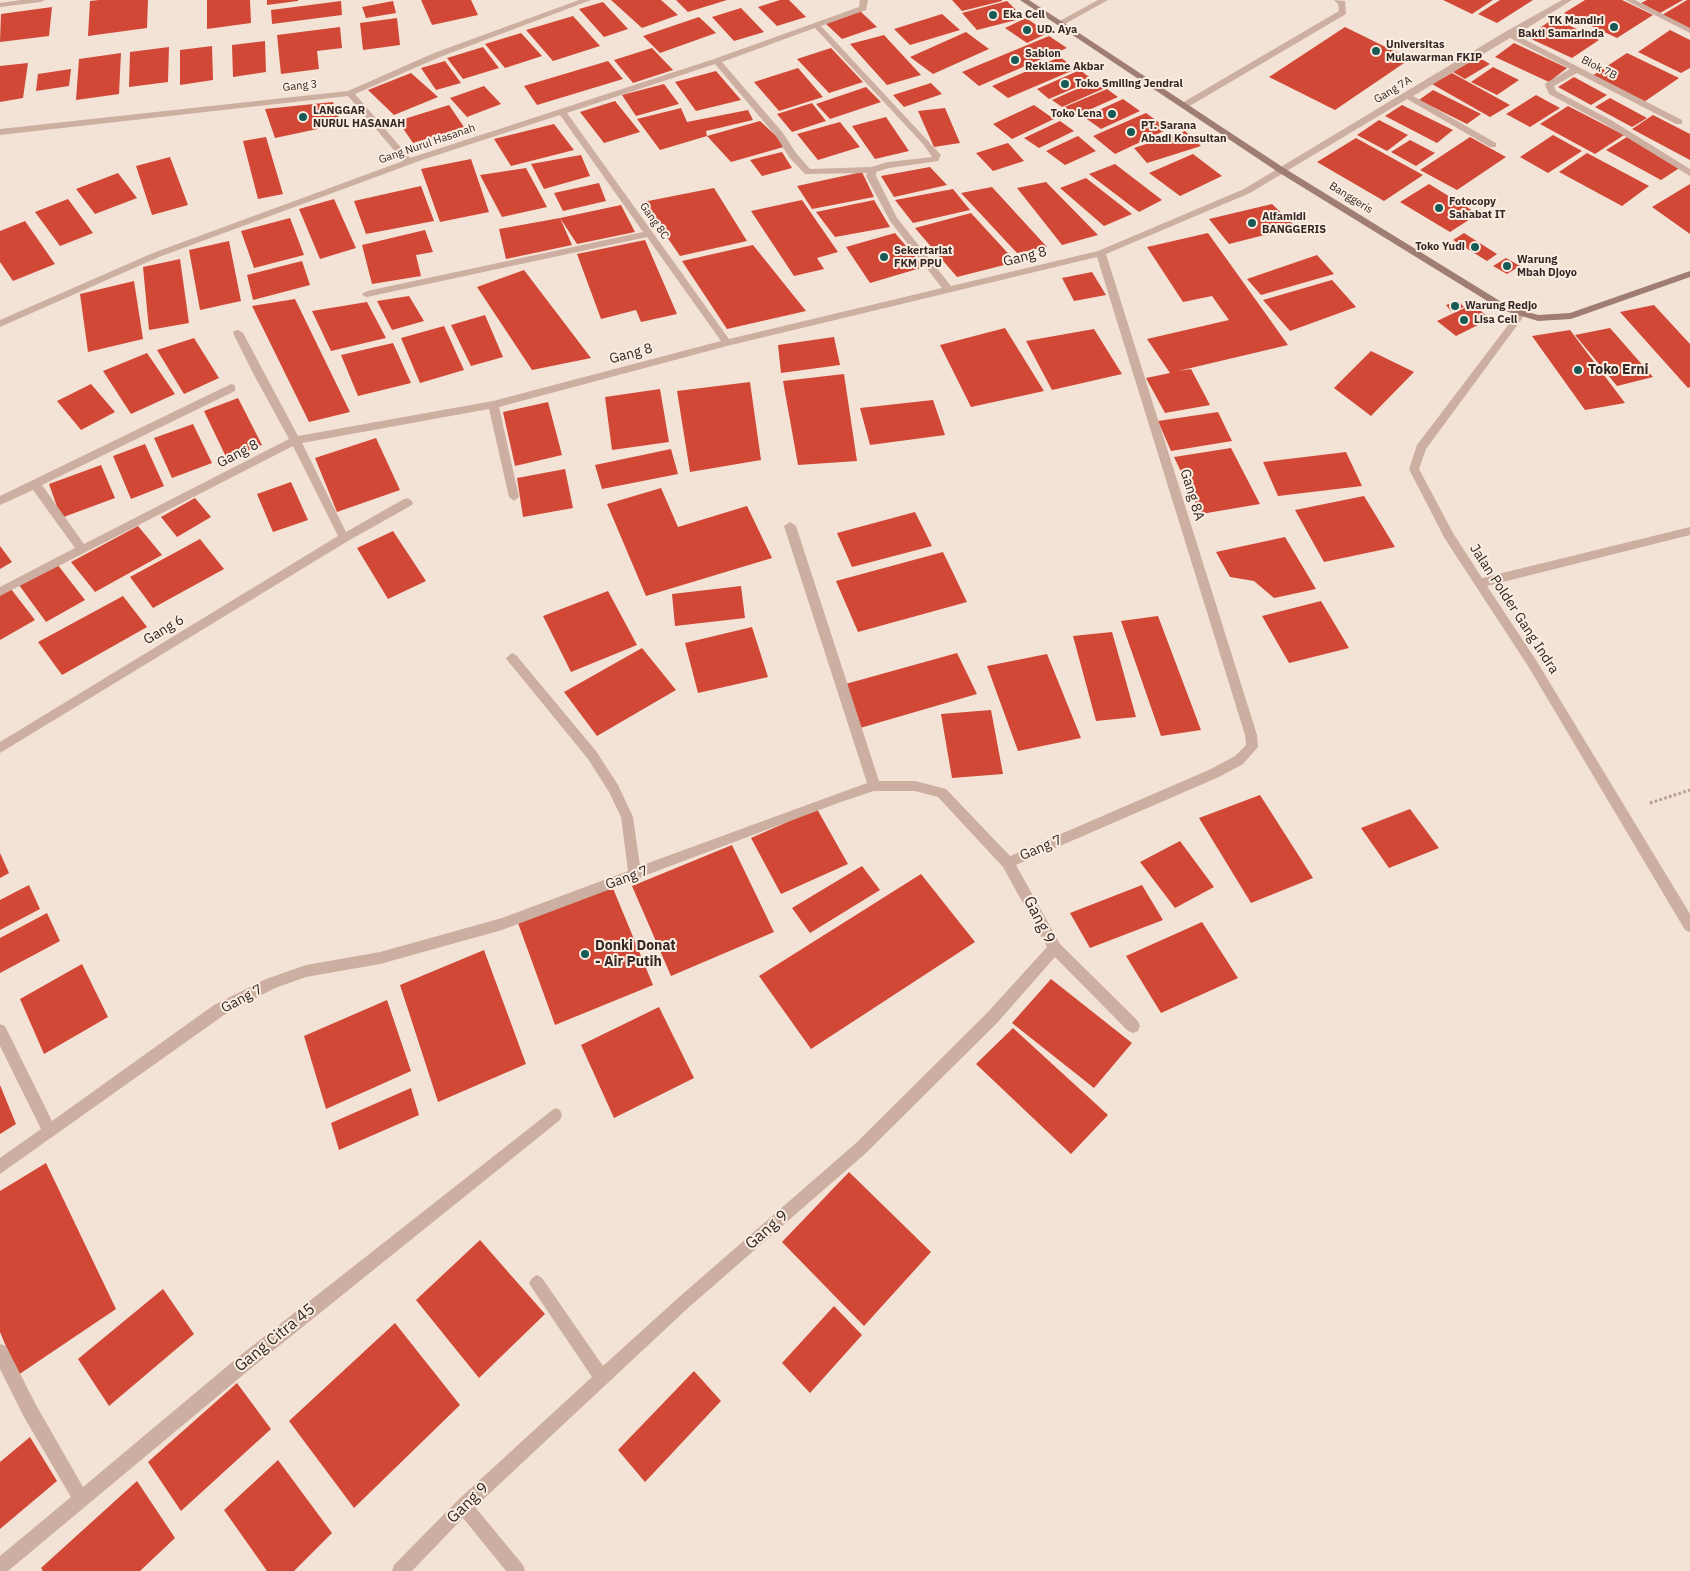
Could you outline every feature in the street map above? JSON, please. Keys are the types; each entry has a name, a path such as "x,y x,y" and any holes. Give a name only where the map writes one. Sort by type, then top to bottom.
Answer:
{"street":[{"path":"0,4 41,0"},
{"path":"553,0 564,8"},
{"name":"Gang 3","path":"0,132 350,93 436,56 587,0"},
{"name":"Banggeris","path":"1024,0 1282,170 1505,308 1538,318 1571,316 1690,274"},
{"path":"1060,23 1104,0"},
{"path":"1185,105 1343,12 1342,3 1338,0"},
{"name":"Gang 7A","path":"1282,170 1568,0"},
{"path":"1629,0 1690,31"},
{"name":"Gang Nurul Hasanah","path":"0,324 156,255 409,162 717,61 863,8 865,1"},
{"path":"717,61 780,135 792,155 808,172 872,170 888,165 932,161 937,155 816,25"},
{"name":"Blok 7B","path":"1508,34 1679,122"},
{"path":"1577,69 1549,85 1552,92 1608,122 1690,173"},
{"path":"350,93 409,162"},
{"path":"1406,95 1493,145"},
{"name":"Gang 8C","path":"562,112 727,343"},
{"path":"872,170 871,176 893,218 949,290"},
{"name":"Gang 8","path":"0,592 81,548 295,440 493,405 727,343 1101,253 1247,191 1282,170"},
{"path":"367,294 649,234"},
{"name":"Gang 8A","path":"1101,253 1251,735 1252,747"},
{"name":"Jalan Polder Gang Indra","path":"1521,314 1421,448 1415,460 1414,469 1418,480 1449,536 1532,663 1690,926"},
{"path":"238,333 344,538"},
{"path":"0,501 231,388"},
{"path":"493,405 514,497"},
{"path":"35,484 81,548"},
{"name":"Gang 6","path":"0,748 344,538 408,502"},
{"path":"790,526 874,786"},
{"path":"1480,583 1690,530"},
{"path":"512,658 592,755 614,789 627,817 635,876"},
{"name":"Gang 7","path":"0,1167 219,1010 271,983 306,971 380,958 502,924 635,876 836,798 874,786 915,786 942,793 1008,863 1216,773 1239,760 1252,747"},
{"name":"Gang 9","path":"400,1571 464,1506 602,1378 683,1304 861,1148 992,1018 1056,948 1008,863"},
{"path":"1056,948 1133,1026"},
{"path":"0,1031 50,1131"},
{"name":"Gang Citra 45","path":"0,1567 244,1364 555,1115"},
{"path":"537,1283 602,1378"},
{"path":"0,1352 30,1411 81,1499"},
{"path":"464,1506 517,1571"}],"path":[{"path":"1620,812 1690,790"}],"building":[{"path":"148,0 147,28 88,36 90,1"},
{"path":"207,0 250,0 251,23 207,29"},
{"path":"267,0 298,0 298,1 267,5"},
{"path":"421,0 471,0 478,15 432,25"},
{"path":"611,0 661,0 678,15 642,28"},
{"path":"676,0 727,0 688,12"},
{"path":"780,0 789,0 806,17 777,26 758,7"},
{"path":"952,0 1002,0 1002,1 962,11"},
{"path":"1443,0 1493,0 1472,14"},
{"path":"1500,0 1533,0 1497,23 1478,14"},
{"name":"TK Mandiri Bakti Samarinda","path":"1585,0 1622,0 1653,15 1617,38 1564,13"},
{"path":"1647,0 1683,0 1660,13 1641,3"},
{"path":"1690,0 1690,29 1662,15"},
{"path":"341,1 342,15 272,24 271,10"},
{"path":"393,1 396,13 366,18 362,7"},
{"name":"Eka Cell","path":"1007,1 1024,18 977,30 962,13"},
{"path":"603,2 628,29 604,37 579,9"},
{"path":"52,7 49,36 0,42 1,14"},
{"path":"741,8 764,32 734,41 712,17"},
{"path":"860,11 877,27 842,39 825,23"},
{"path":"942,14 960,30 910,45 894,29"},
{"path":"573,16 600,46 553,61 526,30"},
{"path":"699,17 716,33 660,53 643,36"},
{"path":"397,18 400,45 363,50 360,23"},
{"name":"UD. Aya","path":"1026,18 1048,33 1027,43 1005,28"},
{"path":"1554,18 1599,40 1572,58 1527,37"},
{"path":"340,27 342,48 317,51 319,69 281,74 277,35"},
{"path":"1345,27 1410,59 1335,110 1269,77"},
{"path":"1670,30 1690,40 1690,68 1681,73 1638,52"},
{"path":"966,32 989,49 933,74 910,57"},
{"path":"521,33 542,56 505,68 485,44"},
{"path":"884,35 921,75 887,85 850,44"},
{"name":"Sablon Reklame Akbar","path":"1049,36 1067,48 979,86 962,72"},
{"path":"265,41 266,72 233,77 232,45"},
{"path":"1514,43 1567,68 1549,82 1495,57"},
{"path":"212,46 213,80 180,85 180,50"},
{"path":"169,47 168,82 129,87 130,52"},
{"path":"483,47 499,68 463,79 447,58"},
{"path":"652,48 673,70 633,83 614,60"},
{"path":"831,48 863,82 829,93 797,59"},
{"path":"121,53 119,94 76,100 79,59"},
{"path":"1627,53 1679,78 1644,102 1592,76"},
{"path":"1060,57 1076,69 1008,98 992,86"},
{"path":"1478,57 1490,64 1465,79 1453,72"},
{"path":"445,61 461,83 436,90 421,68"},
{"path":"608,61 623,79 537,105 524,86"},
{"path":"28,63 23,98 0,102 0,66"},
{"path":"1493,67 1519,80 1497,95 1471,82"},
{"path":"798,68 823,97 779,111 754,82"},
{"path":"71,69 69,86 36,91 38,74"},
{"name":"Toko Smiling Jendral","path":"1080,70 1093,80 1049,99 1037,89"},
{"path":"716,71 741,100 696,111 675,82"},
{"path":"411,73 438,97 394,115 368,90"},
{"path":"1452,73 1510,105 1490,117 1432,84"},
{"path":"1574,77 1607,95 1591,105 1558,87"},
{"path":"1095,81 1105,88 1062,107 1052,100"},
{"path":"931,83 942,94 904,107 893,95"},
{"path":"664,84 679,104 636,116 622,95"},
{"path":"484,86 501,104 467,117 450,98"},
{"path":"866,87 881,102 830,119 816,104"},
{"path":"1107,89 1118,97 1073,117 1062,108"},
{"path":"1433,90 1481,114 1467,124 1419,100"},
{"path":"1536,95 1560,108 1530,127 1506,114"},
{"path":"1610,98 1647,118 1632,127 1595,107"},
{"name":"Toko Lena","path":"1123,99 1140,111 1101,129 1084,117"},
{"path":"615,101 640,132 604,143 580,112"},
{"name":"LANGGAR NURUL HASANAH","path":"333,102 341,124 275,138 265,109"},
{"path":"812,103 826,121 792,132 777,114"},
{"path":"449,105 464,127 413,143 398,121"},
{"path":"1034,105 1054,119 1012,139 993,124"},
{"path":"1402,105 1453,130 1437,143 1385,116"},
{"path":"1568,106 1624,135 1595,154 1540,124"},
{"path":"681,108 687,122 748,110 753,120 706,131 707,136 660,150 637,119"},
{"path":"945,108 960,143 934,147 918,111"},
{"name":"PT. Sarana Abadi Konsultan","path":"1146,113 1168,129 1115,154 1093,136"},
{"path":"1653,115 1690,134 1690,160 1632,129"},
{"path":"886,117 909,151 875,159 852,126"},
{"path":"1379,120 1408,135 1387,151 1357,135"},
{"path":"760,121 787,146 731,162 707,136"},
{"path":"1060,121 1074,131 1039,148 1024,138"},
{"path":"840,122 860,147 818,160 797,134"},
{"path":"554,124 574,150 511,166 494,139"},
{"path":"1185,131 1201,146 1147,163 1134,148"},
{"path":"1553,135 1582,151 1548,173 1520,157"},
{"path":"1078,136 1096,151 1065,165 1046,151"},
{"path":"266,137 283,194 258,199 243,141"},
{"path":"1470,137 1506,157 1457,190 1420,170"},
{"path":"1627,137 1681,167 1661,180 1606,150"},
{"path":"1356,138 1423,175 1384,201 1317,162"},
{"path":"1410,140 1435,153 1416,166 1391,152"},
{"path":"1008,143 1024,161 993,171 976,153"},
{"path":"782,152 792,168 762,176 750,160"},
{"path":"1587,153 1649,186 1622,206 1559,172"},
{"path":"1193,154 1222,176 1180,196 1149,173"},
{"path":"581,155 590,176 544,189 531,164"},
{"path":"170,157 188,205 152,215 136,166"},
{"path":"471,159 489,212 440,222 421,169"},
{"path":"1115,164 1162,200 1139,212 1089,174"},
{"path":"930,167 947,185 894,197 881,176"},
{"path":"526,168 547,207 502,217 480,175"},
{"path":"862,172 874,197 812,209 797,186"},
{"path":"118,173 137,198 95,214 76,189"},
{"path":"1086,178 1132,214 1104,226 1060,188"},
{"path":"1046,182 1098,235 1062,245 1017,188"},
{"path":"599,183 606,201 563,211 554,193"},
{"name":"Fotocopy Sahabat IT","path":"1429,184 1478,214 1450,232 1400,202"},
{"path":"1690,184 1690,234 1652,207"},
{"path":"421,186 434,221 366,234 354,201"},
{"path":"992,187 1047,247 1017,253 961,193"},
{"path":"714,188 747,241 680,256 643,202"},
{"path":"953,189 970,210 913,223 895,200"},
{"path":"68,199 93,233 60,246 35,212"},
{"path":"334,199 356,248 320,259 299,209"},
{"path":"802,200 838,252 817,258 824,269 794,276 751,211"},
{"path":"874,200 890,227 835,237 816,212"},
{"name":"Alfamidi BANGGERIS","path":"1272,204 1296,227 1229,244 1209,219"},
{"path":"621,205 635,232 577,244 560,218"},
{"path":"971,213 1016,262 957,277 915,228"},
{"path":"290,218 304,255 254,268 241,231"},
{"path":"560,218 572,245 506,259 499,229"},
{"path":"25,221 55,264 13,281 0,262 0,231"},
{"path":"425,230 433,252 416,255 421,276 372,284 362,245"},
{"name":"Sekertariat FKM PPU","path":"895,233 924,267 870,283 846,247"},
{"path":"1208,233 1288,345 1178,371 1191,369 1210,405 1165,413 1146,378 1170,373 1147,339 1229,320 1212,296 1183,302 1147,247"},
{"name":"Toko Yudi","path":"1464,233 1497,254 1487,261 1453,240"},
{"path":"645,240 677,314 641,322 636,310 601,319 577,254"},
{"path":"229,241 241,301 200,310 189,250"},
{"path":"753,245 806,311 727,329 682,261"},
{"path":"1317,255 1334,274 1261,295 1247,279"},
{"name":"Warung Mbah Djoyo","path":"1506,258 1520,266 1507,274 1493,266"},
{"path":"180,259 189,323 149,330 143,267"},
{"path":"302,261 310,285 253,300 247,275"},
{"path":"524,270 591,358 532,370 477,287"},
{"path":"1092,272 1106,295 1074,301 1062,278"},
{"path":"1332,280 1356,307 1290,331 1263,300"},
{"path":"134,281 143,339 88,352 80,294"},
{"path":"409,296 424,321 392,330 377,301"},
{"path":"295,299 350,412 309,422 252,306"},
{"name":"Warung Redjo","path":"1458,301 1464,307 1451,311 1446,305"},
{"path":"367,302 386,338 331,351 312,311"},
{"name":"Lisa Cell","path":"1473,304 1490,319 1456,336 1437,321"},
{"path":"1654,305 1690,344 1690,387 1688,388 1620,312"},
{"path":"485,315 503,357 471,366 451,325"},
{"path":"444,326 464,370 420,383 401,338"},
{"path":"1005,328 1044,391 971,407 940,345"},
{"path":"1610,328 1653,377 1617,386 1575,335"},
{"path":"1094,329 1122,374 1052,390 1026,341"},
{"name":"Toko Erni","path":"1570,330 1625,403 1585,410 1532,336"},
{"path":"834,337 840,365 781,373 778,345"},
{"path":"194,338 219,378 184,394 157,350"},
{"path":"393,343 411,383 358,396 341,355"},
{"path":"1371,351 1414,372 1371,416 1334,388"},
{"path":"147,353 175,394 131,414 103,371"},
{"path":"844,374 857,461 798,465 783,381"},
{"path":"750,382 761,460 690,472 677,391"},
{"path":"91,384 115,412 81,430 57,401"},
{"path":"660,389 669,442 612,450 605,397"},
{"path":"238,398 262,445 227,459 204,411"},
{"path":"933,400 945,435 870,445 860,408"},
{"path":"548,402 562,455 515,466 503,412"},
{"path":"1218,412 1232,441 1171,451 1158,421"},
{"path":"193,424 212,463 172,478 154,438"},
{"path":"376,438 400,490 337,512 315,458"},
{"path":"145,444 164,486 131,499 113,456"},
{"path":"1231,448 1260,504 1201,514 1174,457"},
{"path":"671,449 678,474 602,489 595,465"},
{"path":"1346,452 1362,486 1278,496 1263,462"},
{"path":"101,465 115,498 61,518 49,484"},
{"path":"565,469 573,508 523,517 517,478"},
{"path":"291,482 308,520 273,532 257,494"},
{"path":"661,488 678,527 747,506 772,558 646,596 607,504"},
{"path":"1364,496 1395,547 1324,562 1295,510"},
{"path":"195,498 211,517 177,537 161,517"},
{"path":"915,512 932,546 852,567 837,533"},
{"path":"138,526 162,555 95,592 71,562"},
{"path":"393,531 426,581 388,599 357,548"},
{"path":"1285,537 1316,589 1274,598 1254,581 1230,577 1216,552"},
{"path":"200,539 224,569 153,608 130,577"},
{"path":"0,546 12,562 0,569"},
{"path":"943,552 967,602 858,632 836,581"},
{"path":"57,564 85,600 46,622 19,585"},
{"path":"741,586 745,618 675,626 672,594"},
{"path":"11,589 35,620 0,640 0,595"},
{"path":"608,591 637,645 571,672 543,616"},
{"path":"123,596 147,627 62,675 38,642"},
{"path":"1321,601 1349,648 1289,663 1262,616"},
{"path":"1158,616 1201,730 1161,736 1121,621"},
{"path":"752,627 768,677 698,693 685,643"},
{"path":"1112,632 1136,717 1096,721 1073,636"},
{"path":"642,648 676,690 597,736 564,692"},
{"path":"957,653 977,694 860,728 842,685"},
{"path":"1047,654 1081,738 1018,751 987,666"},
{"path":"991,710 1003,774 952,778 941,714"},
{"path":"1260,795 1313,878 1251,903 1199,818"},
{"path":"817,809 848,864 781,894 751,838"},
{"path":"1410,809 1439,848 1389,868 1361,828"},
{"path":"1180,841 1214,887 1175,908 1140,862"},
{"path":"732,845 774,932 671,976 632,886"},
{"path":"0,853 9,873 0,878"},
{"path":"862,866 880,890 810,933 792,908"},
{"path":"921,874 975,942 811,1049 759,976"},
{"path":"29,885 40,909 0,930 0,900"},
{"path":"1142,885 1163,920 1090,948 1070,913"},
{"name":"Donki Donat - Air Putih","path":"612,886 653,985 555,1025 518,923"},
{"path":"47,913 60,941 0,973 0,938"},
{"path":"1202,922 1238,978 1161,1013 1126,956"},
{"path":"484,950 526,1064 438,1102 400,985"},
{"path":"82,964 108,1017 44,1054 20,999"},
{"path":"1051,979 1132,1043 1094,1088 1012,1023"},
{"path":"387,1000 411,1071 326,1109 304,1036"},
{"path":"659,1007 694,1078 614,1118 581,1045"},
{"path":"1013,1028 1108,1115 1071,1154 976,1064"},
{"path":"0,1085 16,1124 0,1134"},
{"path":"411,1088 419,1115 339,1150 331,1123"},
{"path":"46,1163 116,1309 18,1375 0,1332 0,1191"},
{"path":"849,1172 931,1252 864,1326 782,1242"},
{"path":"480,1240 545,1314 479,1378 416,1300"},
{"path":"163,1289 194,1334 109,1406 78,1359"},
{"path":"834,1306 862,1335 810,1393 782,1363"},
{"path":"395,1323 460,1405 354,1508 289,1421"},
{"path":"694,1371 721,1401 645,1482 618,1450"},
{"path":"237,1383 271,1429 181,1511 148,1462"},
{"path":"30,1437 57,1481 0,1529 0,1462"},
{"path":"278,1460 332,1533 294,1571 267,1571 224,1510"},
{"path":"137,1481 175,1538 140,1571 43,1571 41,1568"}],"place":[{"name":"Eka Cell","path":"993,15"},
{"name":"TK Mandiri Bakti Samarinda","path":"1614,27"},
{"name":"UD. Aya","path":"1027,30"},
{"name":"Universitas Mulawarman FKIP","path":"1376,51"},
{"name":"Sablon Reklame Akbar","path":"1015,60"},
{"name":"Toko Smiling Jendral","path":"1065,84"},
{"name":"Toko Lena","path":"1112,114"},
{"name":"LANGGAR NURUL HASANAH","path":"303,117"},
{"name":"PT. Sarana Abadi Konsultan","path":"1131,132"},
{"name":"Fotocopy Sahabat IT","path":"1439,208"},
{"name":"Alfamidi BANGGERIS","path":"1252,223"},
{"name":"Toko Yudi","path":"1475,247"},
{"name":"Sekertariat FKM PPU","path":"884,257"},
{"name":"Warung Mbah Djoyo","path":"1507,266"},
{"name":"Warung Redjo","path":"1455,306"},
{"name":"Lisa Cell","path":"1464,320"},
{"name":"Toko Erni","path":"1578,370"},
{"name":"Donki Donat - Air Putih","path":"585,954"}]}
